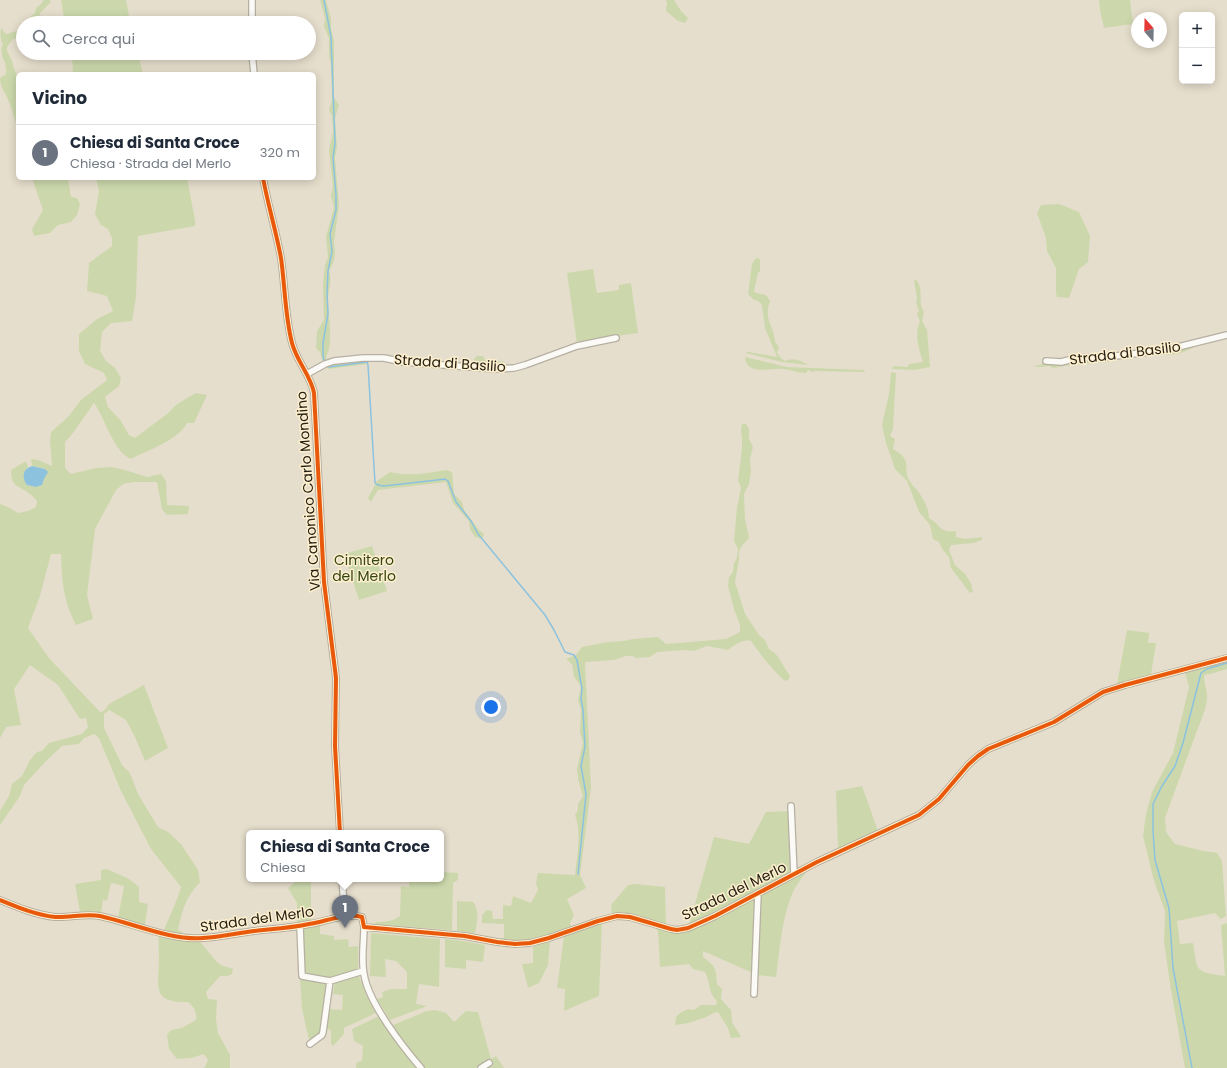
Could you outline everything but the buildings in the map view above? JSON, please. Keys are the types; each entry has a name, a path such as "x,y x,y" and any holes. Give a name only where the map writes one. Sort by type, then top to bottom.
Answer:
{"street":[{"path":"252,0 252,16"},
{"path":"253,60 254,72"},
{"name":"Via Canonico Carlo Mondino","path":"263,180 279,250 292,342 298,359 312,383 314,393 324,582 336,678 335,746 340,830"},
{"name":"Strada di Basilio","path":"1046,360 1061,362 1077,358 1107,357 1166,350 1227,335"},
{"name":"Strada di Basilio","path":"307,374 325,364 334,361 363,358 384,358 410,362 497,369 514,368 577,346 616,338"},
{"name":"Strada del Merlo","path":"0,900 46,915 63,917 83,915 98,916 167,934 189,938 205,938 300,926 345,917 362,917 364,928 465,936 497,942 522,944 548,938 617,916 630,917 671,929 682,930 715,916 794,874 919,815 939,799 968,765 978,756 988,750 1054,722 1103,692 1227,658"},
{"path":"791,806 794,874"},
{"path":"342,882 345,917"},
{"path":"754,994 758,893"},
{"path":"300,926 302,976 330,981 364,972"},
{"path":"364,928 364,972 371,994 398,1040 421,1068"},
{"path":"310,1044 322,1035 323,1032 330,981"},
{"path":"481,1068 489,1063"}],"green space":[{"path":"43,0 50,0 51,2 40,13 40,16 32,16 35,13 36,8 42,3"},
{"path":"61,0 126,0 129,16 64,16"},
{"path":"320,0 326,0 331,19 331,29 334,40 334,98 339,105 335,118 337,147 335,158 339,205 334,242 334,261 329,271 330,281 328,298 330,344 326,356 327,361 323,363 320,352 316,348 317,331 324,320 323,284 325,265 328,257 326,237 334,207 331,196 333,187 329,150 333,132 332,116 329,110 332,100 331,64 329,57 329,38 324,27 325,18"},
{"path":"665,0 674,0 681,11 688,18 685,23 678,21 666,11 667,2"},
{"path":"1099,0 1130,0 1131,24 1104,28"},
{"path":"1,28 6,34 16,31 16,38 13,39 7,50 16,73 16,124 8,99 0,82 0,78 6,74 2,54 3,44 0,32"},
{"path":"72,60 140,60 143,72 73,72"},
{"path":"33,180 68,180 71,197 77,198 80,204 77,215 71,222 58,225 50,233 34,236 32,229 43,210"},
{"path":"96,180 187,180 195,220 195,226 138,236 136,297 132,321 111,323 102,332 100,351 106,361 115,368 121,378 119,386 105,397 108,407 121,421 129,435 135,438 187,398 196,393 207,395 194,423 187,423 177,435 131,459 119,449 114,442 94,403 65,442 65,468 71,474 96,468 111,467 147,477 161,474 166,481 167,505 189,506 188,514 167,515 162,509 157,482 133,482 123,484 116,490 95,529 87,595 93,619 76,625 68,607 64,590 61,554 51,554 40,596 28,628 49,658 100,712 104,711 109,704 144,685 168,748 145,761 126,720 109,710 104,714 104,728 122,765 130,773 138,794 158,827 168,832 181,844 198,870 200,882 185,904 178,930 191,937 164,930 181,887 151,849 121,791 99,738 94,734 84,738 79,744 62,746 46,761 24,785 20,796 0,825 0,811 9,796 12,784 22,776 30,760 37,752 42,751 49,743 82,734 88,727 86,718 80,719 58,685 30,665 14,689 21,725 6,727 0,738 0,504 18,513 28,511 36,507 37,501 14,483 11,476 11,470 26,461 28,467 24,476 27,485 36,487 42,485 45,469 32,466 31,459 38,460 52,466 50,440 51,432 68,417 81,400 107,380 104,373 85,364 79,351 79,334 97,319 113,311 107,296 87,291 89,263 112,246 112,238 108,229 101,225 95,214 99,191"},
{"path":"1059,204 1079,212 1090,236 1088,262 1079,269 1069,298 1057,297 1056,268 1047,251 1046,238 1037,213 1041,205"},
{"path":"756,258 760,259 760,271 758,273 754,291 756,293 766,295 770,301 768,318 775,342 779,347 777,353 785,361 795,359 809,365 782,362 746,353 749,352 777,357 765,328 762,305 748,294 752,264"},
{"path":"593,269 597,293 619,290 619,285 631,283 638,333 577,343 567,273"},
{"path":"915,279 920,286 921,304 924,312 922,321 927,330 930,367 915,370 892,369 893,366 908,367 909,364 923,362 917,336 920,322 917,314 919,310 916,301"},
{"path":"1196,346 1175,354 1162,355 1160,353"},
{"path":"477,356 483,356 485,360 492,362 503,361 505,366 472,365"},
{"path":"745,357 787,367 864,370 865,372 813,372 808,370 806,373 800,373 784,369 760,370 750,367"},
{"path":"1106,359 1109,362 1053,368 1049,366 1033,367 1045,363"},
{"path":"370,360 368,364 328,369 326,366 342,362"},
{"path":"891,372 896,373 893,429 890,436 895,439 893,449 905,460 909,480 927,507 929,518 943,530 956,531 956,537 965,539 982,537 982,540 973,543 951,545 949,550 955,565 965,574 971,583 973,592 970,593 951,568 949,557 942,549 939,542 933,539 930,525 919,512 907,481 895,469 886,443 882,425 889,394"},
{"path":"742,424 746,424 749,429 749,439 753,447 750,459 751,472 749,484 744,494 745,519 749,538 741,547 739,552 735,582 745,614 759,635 765,640 769,649 776,654 790,676 789,679 785,681 766,662 751,641 739,643 728,650 707,646 694,651 685,650 657,652 650,657 635,658 633,656 626,656 614,660 585,662 591,788 580,875 586,888 567,899 574,915 570,923 572,928 535,940 506,941 491,939 504,938 504,924 482,923 482,915 487,910 492,911 493,919 503,919 503,905 511,906 513,896 531,903 538,890 536,883 538,873 575,875 579,837 575,815 578,810 578,804 583,796 577,769 583,742 580,733 581,710 578,700 581,686 574,677 572,664 566,659 576,655 582,647 608,642 658,637 666,644 726,639 740,632 740,625 728,586 729,577 733,572 734,563 737,558 738,549 734,541 737,507 741,488 738,480 742,449"},
{"path":"446,470 452,472 454,494 462,502 464,510 478,529 484,534 482,539 475,537 470,529 469,521 453,503 446,482 378,490 371,502 368,498 377,481 390,472 411,474"},
{"name":"Cimitero del Merlo","path":"372,546 387,591 359,600 344,554"},
{"path":"1127,630 1149,633 1148,643 1156,643 1151,675 1117,684"},
{"path":"1227,661 1227,669 1204,675 1207,694 1206,706 1165,818 1166,832 1175,844 1217,853 1222,861 1226,916 1221,919 1215,913 1177,921 1180,944 1193,943 1199,969 1208,973 1225,976 1221,925 1227,923 1227,1068 1185,1068 1164,941 1165,911 1154,881 1143,836 1146,814 1152,792 1173,753 1189,687 1185,672"},
{"path":"862,786 878,831 838,849 836,791"},
{"path":"789,811 791,872 689,925 714,837 749,844 766,812"},
{"path":"107,869 129,879 139,887 139,902 148,904 145,925 118,918 124,886 111,883 107,901 103,900 101,914 80,912 75,884 101,880 101,870"},
{"path":"808,870 795,888 787,909 782,931 776,977 756,975 760,895"},
{"path":"444,872 458,873 458,880 453,883 452,930 376,925 375,922 391,921 400,916 401,886 409,887 409,882 444,882"},
{"path":"295,882 311,882 311,921 297,923 297,903 288,888"},
{"path":"635,884 665,887 666,924 633,915 612,915 611,905 628,885"},
{"path":"756,897 753,973 703,951 703,957 711,963 714,968 717,984 722,989 721,999 731,1010 732,1022 741,1037 731,1038 728,1028 718,1012 695,1021 675,1025 676,1017 680,1013 688,1009 694,1010 701,1005 716,1005 717,1001 710,991 705,972 693,969 689,964 660,967 658,931 655,927 676,932 689,931"},
{"path":"457,901 473,902 475,905 477,909 477,925 475,933 457,931"},
{"path":"602,923 599,996 564,1011 565,989 557,988 564,936"},
{"path":"320,925 320,934 334,936 334,940 348,939 349,947 358,946 358,971 330,979 303,975 301,929"},
{"path":"371,933 440,939 439,987 419,984 416,1004 427,1006 390,1020 377,999 383,997 382,992 391,989 407,989 407,972 396,961 385,959 386,977 370,976"},
{"path":"159,935 188,941 199,941 218,963 222,966 233,969 232,974 228,976 220,976 206,992 208,999 217,1000 216,1019 218,1033 230,1055 230,1068 203,1068 208,1060 204,1054 191,1058 177,1059 169,1049 167,1035 171,1030 182,1028 196,1020 196,1014 188,1002 168,1000 163,997 160,992 158,986"},
{"path":"445,939 485,945 483,962 466,960 466,969 445,967"},
{"path":"550,940 548,965 539,983 528,988 522,964 533,963 533,946"},
{"path":"358,974 376,1013 344,1028 344,1034 333,1046 331,1044 331,1030 325,1028 328,1009 342,1010 343,995 333,994 335,981"},
{"path":"300,977 328,982 321,1032 309,1040 302,1009"},
{"path":"435,1010 446,1013 454,1022 466,1011 478,1012 491,1059 477,1068 425,1068 401,1038 393,1025 427,1011"},
{"path":"379,1016 397,1044 416,1068 356,1068 357,1062 362,1061 363,1046 354,1041 352,1029"},
{"path":"496,1056 504,1068 483,1068 491,1063 491,1059"}],"water":[{"path":"32,466 45,469 48,472 42,485 36,487 27,485 25,482 25,471"}],"waterway":[{"path":"324,0 331,37 335,143 333,158 336,195 336,210 330,234 332,251 328,271 328,314 323,343 324,361"},
{"path":"329,367 367,362 375,483 384,486 445,479 448,481 456,502 471,521 478,534 545,615 565,652 574,655 577,660 582,689 581,699 585,747 581,766 586,794 578,874"},
{"path":"1192,1068 1173,968 1169,908 1155,860 1153,804 1162,786 1175,766 1183,743 1201,673 1207,669 1227,663"}],"cycle path":[{"path":"263,180 281,258 286,312 292,343 314,393 324,582 336,678 335,746 340,830"},
{"path":"0,900 48,916 100,916 152,931 178,937 191,938 216,937 315,923 349,916 362,917 364,927 465,936 515,944 530,943 549,938 617,916 630,917 671,929 677,930 688,928 715,916 817,862 919,815 939,799 968,765 988,749 1054,722 1103,692 1227,658"}],"place":[{"name":"Chiesa di Santa Croce","path":"345,928"}]}
